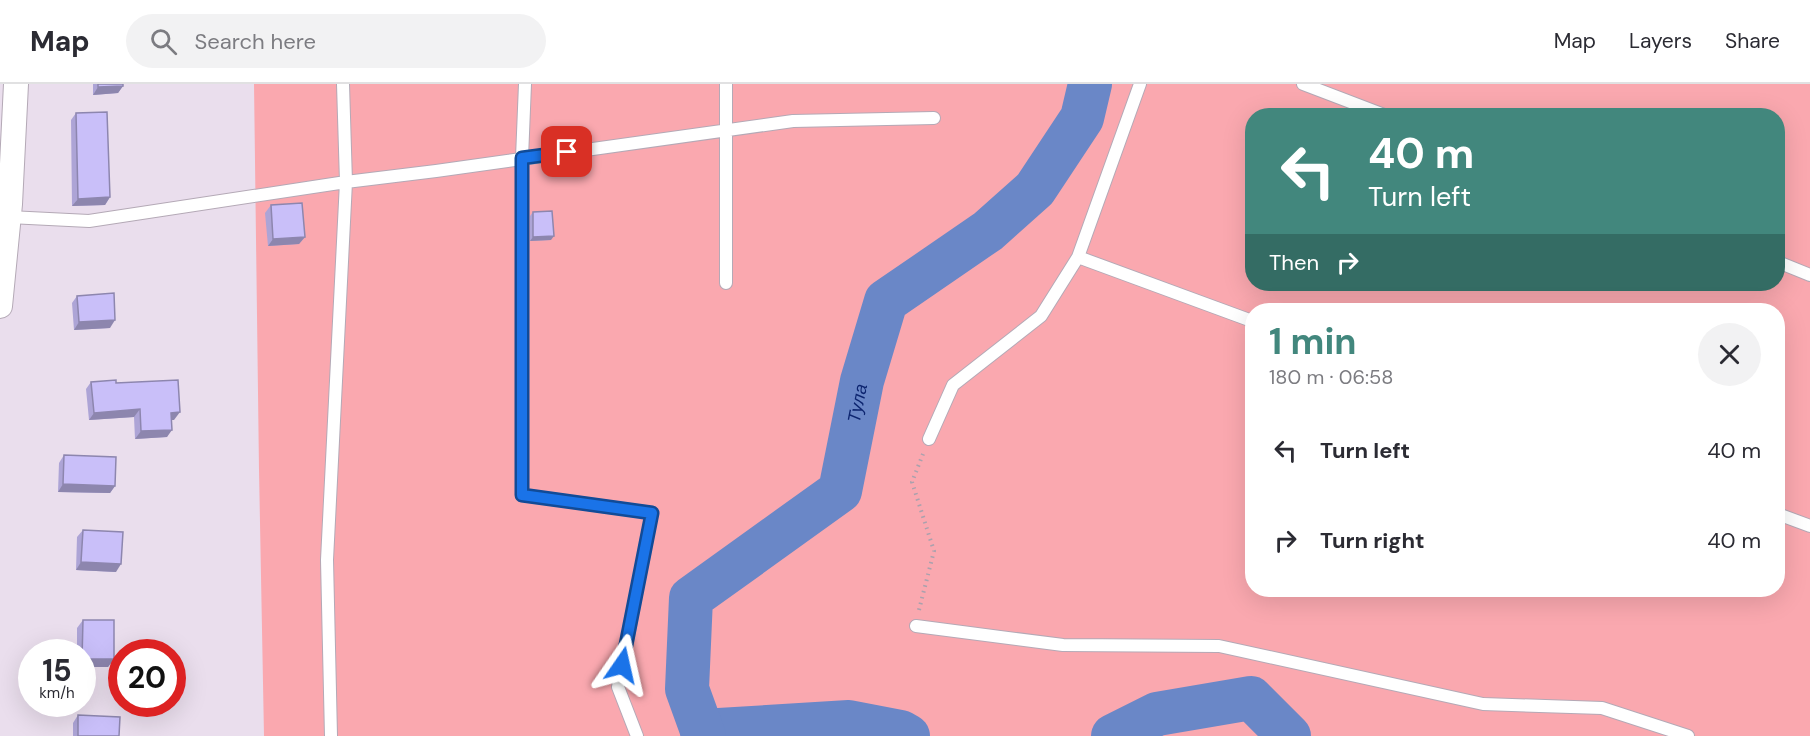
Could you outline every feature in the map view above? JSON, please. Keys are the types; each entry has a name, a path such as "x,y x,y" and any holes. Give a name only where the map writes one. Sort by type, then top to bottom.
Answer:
{"street":[{"path":"0,306 16,84"}],"lane":[{"path":"331,736 327,560 346,182 343,84"},
{"path":"525,84 522,158 522,495 652,513 618,687 637,736"},
{"path":"726,84 726,284"},
{"path":"929,440 953,385 1041,316 1078,257 1140,84"},
{"path":"1303,84 1366,108"},
{"path":"6,207 89,221 346,182 793,121 934,118"},
{"path":"1078,257 1245,318"},
{"path":"1785,265 1810,275"},
{"path":"1785,517 1810,526"},
{"path":"916,626 1063,645 1219,646 1483,705 1602,708 1688,736"}],"path":[{"path":"916,626 934,551 912,482 929,440"}],"shaded area":[{"path":"254,84 1810,84 1810,736 264,736"}],"building":[{"path":"98,84 123,84 123,86 98,87"},
{"path":"107,112 110,197 78,199 76,113"},
{"path":"302,203 305,237 273,239 271,205"},
{"path":"552,211 554,236 533,237 533,212"},
{"path":"114,293 115,320 79,322 77,296"},
{"path":"116,380 116,383 178,380 180,412 171,413 172,430 141,431 140,409 94,413 91,382"},
{"path":"64,455 116,457 115,486 63,484"},
{"path":"83,530 123,532 121,564 81,562"},
{"path":"83,620 114,620 114,639 108,639 108,659 96,659 96,639 83,639"},
{"path":"78,717 120,717 119,736 78,736"}],"waterway":[{"name":"Тула","path":"704,736 687,689 691,598 840,491 862,381 886,301 988,231 1035,189 1082,118 1090,84"},
{"path":"1113,736 1157,714 1251,698 1289,736"},
{"path":"702,731 849,722 901,732 908,736"}],"route":[{"path":"567,152 522,158 520,372 522,495 652,513 622,665"}]}
